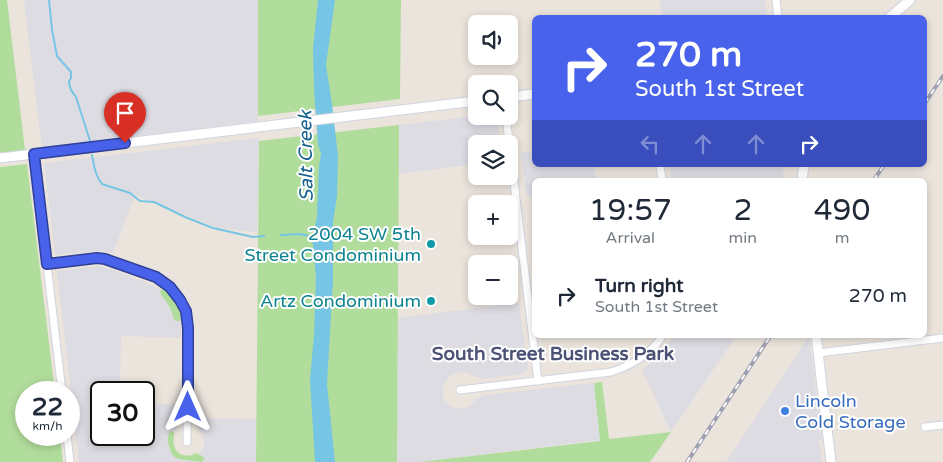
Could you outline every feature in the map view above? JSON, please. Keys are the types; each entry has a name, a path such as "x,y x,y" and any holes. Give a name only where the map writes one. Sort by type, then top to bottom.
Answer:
{"street":[{"path":"776,0 778,15"},
{"path":"893,15 910,0"},
{"path":"518,96 532,94"},
{"path":"0,158 468,102"},
{"path":"507,125 532,331"},
{"path":"34,154 61,381"},
{"path":"47,264 97,258 105,259 156,277 176,293 183,305 188,323 187,442"},
{"path":"533,338 538,381"},
{"path":"460,390 611,372 642,358 661,338"},
{"path":"816,338 831,462"},
{"path":"818,353 943,338"},
{"path":"925,427 943,425"},
{"path":"68,446 70,462"}],"shaded area":[{"path":"24,0 258,0 258,121 42,148"},
{"path":"660,0 765,0 767,15 662,15"},
{"path":"468,117 468,125 498,125 499,135 468,135 468,165 399,174 399,125"},
{"path":"259,138 257,232 219,228 135,195 113,253 100,251 55,255 44,163"},
{"path":"532,151 532,167 594,167 596,178 532,178 532,196 527,197 521,153"},
{"path":"670,167 783,167 784,178 672,178"},
{"path":"98,266 150,284 165,292 179,313 181,322 181,338 121,336 120,381 90,381 90,446 155,446 155,404 181,404 181,418 173,436 173,449 183,457 195,457 204,446 203,436 195,423 195,418 256,419 256,462 79,462 77,446 80,446 80,381 70,381 57,271"},
{"path":"518,303 528,368 523,374 481,379 463,372 453,374 449,376 443,386 445,401 452,407 462,409 484,395 594,383 601,440 420,462 397,462 398,318 503,305 518,305"},
{"path":"672,338 735,338 671,432 642,370 659,356"},
{"path":"809,338 822,440 819,440 822,462 726,462"}],"green space":[{"path":"0,0 7,0 25,150 0,153"},
{"path":"258,0 401,0 400,99 258,116"},
{"path":"399,125 397,462 256,462 259,141"},
{"path":"27,164 54,381 15,381 15,446 61,446 63,462 0,462 0,167"},
{"path":"162,289 166,290 178,304 181,312 180,321 174,320 171,310 161,295 160,291"},
{"path":"602,382 609,439 671,432 650,462 420,462 600,441 594,383"},
{"path":"170,430 174,433 175,449 180,454 186,456 196,453 205,458 202,462 181,460 173,455 168,442"}],"water":[{"path":"318,0 335,0 326,65 338,156 337,196 333,222 333,281 327,384 335,462 315,462 310,380 316,277 311,235 314,232 317,216 321,154 318,144 313,48"}],"waterway":[{"path":"49,0 57,56 71,72 70,86 76,97 91,144"},
{"path":"92,155 96,174 102,184 130,193 140,201 154,202 213,228 253,237 264,236"},
{"path":"281,235 300,234 313,237"}],"railway":[{"path":"927,100 943,76"},
{"path":"875,178 883,167"},
{"path":"687,462 769,338"}],"place":[{"name":"2004 SW 5th Street Condominium","path":"431,244"},
{"name":"Artz Condominium","path":"431,301"},
{"name":"Lincoln Cold Storage","path":"785,411"}],"district":[{"name":"South Street Business Park","path":"553,354"}],"route":[{"path":"125,143 34,154 47,264 97,258 105,259 156,277 176,293 186,311 187,317 188,407"}],"water label":[{"name":"Salt Creek","path":"306,156"}]}
